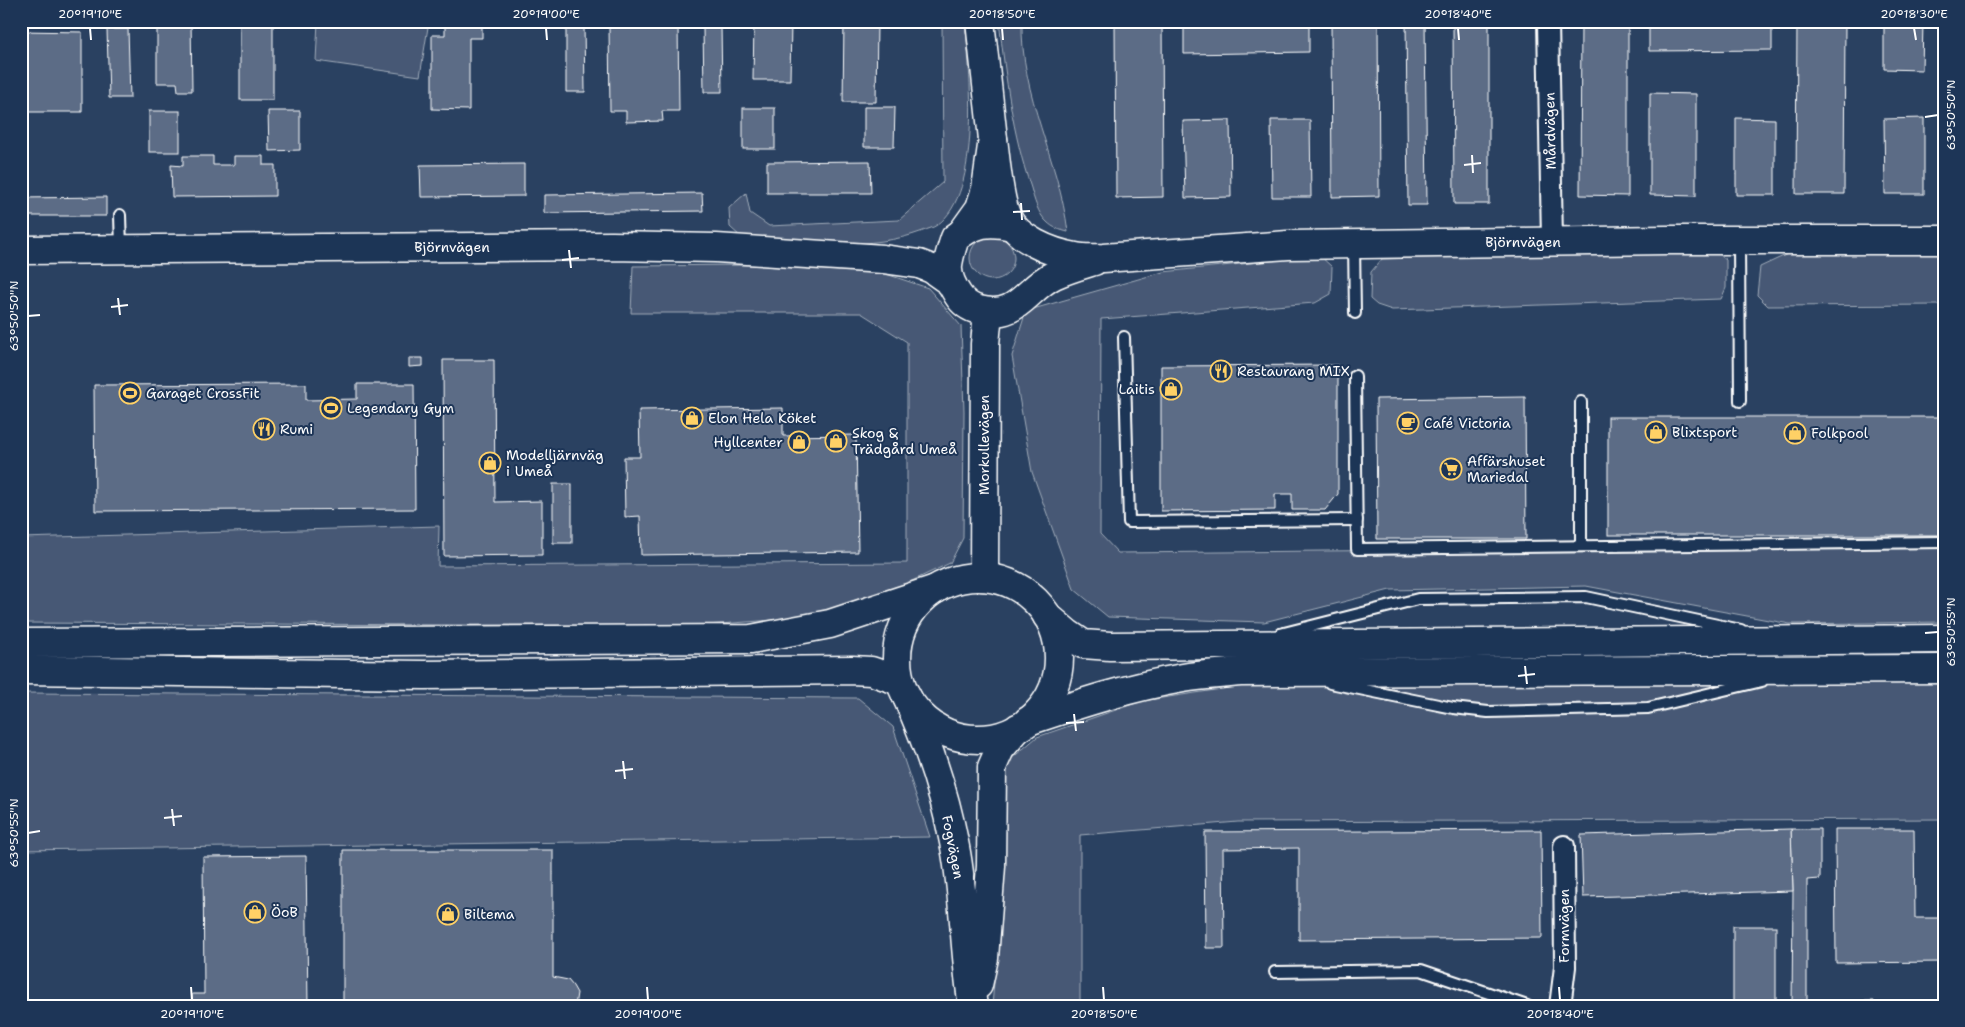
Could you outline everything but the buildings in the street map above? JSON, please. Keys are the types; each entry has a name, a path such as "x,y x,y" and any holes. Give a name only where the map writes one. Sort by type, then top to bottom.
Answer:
{"main road":[{"path":"980,21 993,138 1003,202 1006,214 1036,253 1038,268 1032,289"},
{"path":"949,281 946,264 959,235 980,208 986,190 993,138"},
{"name":"Björnvägen","path":"883,259 942,244 977,224 995,222 1020,232 1051,251 1077,258 1103,258 1288,245 1552,241 1944,240"},
{"name":"Björnvägen","path":"21,250 640,246 716,248 883,259 919,264 932,269 949,281 961,301 974,309 988,312 1005,311 1023,300 1032,289 1054,275 1103,258"},
{"name":"Morkullevägen","path":"984,577 985,344 988,312"},
{"path":"21,643 751,639 830,624 936,589 959,579 984,577 1013,585 1037,603 1052,626 1058,648 1057,672 1052,689 1044,704 1023,724"},
{"path":"936,589 924,597 905,622 897,651 903,688 925,719 942,731 952,735 981,739 996,736 1023,724 1086,702 1147,686 1184,678 1240,672 1944,669"},
{"path":"1046,616 1083,644 1110,646 1944,639"},
{"path":"21,670 424,674 852,670 871,671 903,688"},
{"name":"Fogvägen","path":"903,688 926,743 940,787 955,846 968,975 973,1006"},
{"name":"Fogvägen","path":"973,1006 985,949 991,866 992,767 1000,749 1023,724"}],"street":[{"name":"Mårdvägen","path":"1548,21 1552,241"},
{"name":"Formvägen","path":"1560,1006 1565,967 1564,846"}],"lane":[{"path":"120,215 121,248"},
{"path":"1739,240 1740,401"},
{"path":"1354,244 1355,313"},
{"path":"1124,337 1129,522 1357,520"},
{"path":"1356,376 1357,548 1944,542"},
{"path":"1581,402 1581,546"},
{"path":"1238,644 1418,600 1586,597 1786,639"},
{"path":"1240,672 1330,683 1453,708 1488,712 1648,708 1756,682 1826,669"},
{"path":"1275,972 1421,970 1527,1006"}],"shaded area":[{"path":"318,21 429,21 420,76 316,61"},
{"path":"942,21 965,21 969,69 970,129 967,159 961,187 952,209 937,225 903,237 882,241 839,244 753,241 741,237 730,227 729,208 746,193 750,213 769,226 899,220 943,182"},
{"path":"999,21 1022,21 1027,75 1057,179 1068,232 1059,230 1047,222 1041,215 1035,201 1014,126"},
{"path":"996,236 1008,242 1013,249 1013,267 1008,274 1001,279 988,280 980,277 973,270 970,254 973,246 980,239"},
{"path":"1714,250 1726,260 1726,288 1721,299 1392,310 1377,305 1370,299 1371,272 1382,259"},
{"path":"1790,253 1944,254 1944,305 1768,306 1757,295 1760,267"},
{"path":"1320,256 1332,267 1331,294 1315,303 1101,319 1100,534 1118,553 1944,545 1944,622 1790,624 1586,586 1390,590 1264,622 1108,617 1074,589 1032,472 1012,356 1026,311 1163,272"},
{"path":"752,265 886,274 928,288 961,326 964,411 963,538 950,563 880,596 800,618 693,626 21,623 21,538 439,526 438,566 907,563 907,342 861,313 631,313 633,266"},
{"path":"1944,683 1944,819 1238,822 1080,835 1080,1006 992,1006 996,960 1004,765 1037,737 1142,701 1249,685"},
{"path":"21,693 858,698 893,727 930,837 21,850"}],"place":[{"name":"Restaurang MIX","path":"1221,371"},
{"name":"Laitis","path":"1171,389"},
{"name":"Garaget CrossFit","path":"130,393"},
{"name":"Legendary Gym","path":"331,408"},
{"name":"Elon Hela Köket","path":"692,418"},
{"name":"Café Victoria","path":"1408,423"},
{"name":"Rumi","path":"264,429"},
{"name":"Blixtsport","path":"1656,432"},
{"name":"Folkpool","path":"1795,433"},
{"name":"Skog & Trädgård Umeå","path":"836,441"},
{"name":"Hyllcenter","path":"799,442"},
{"name":"Modelljärnväg i Umeå","path":"490,463"},
{"name":"Affärshuset Mariedal","path":"1451,469"},
{"name":"ÖoB","path":"255,912"},
{"name":"Biltema","path":"448,914"}]}
